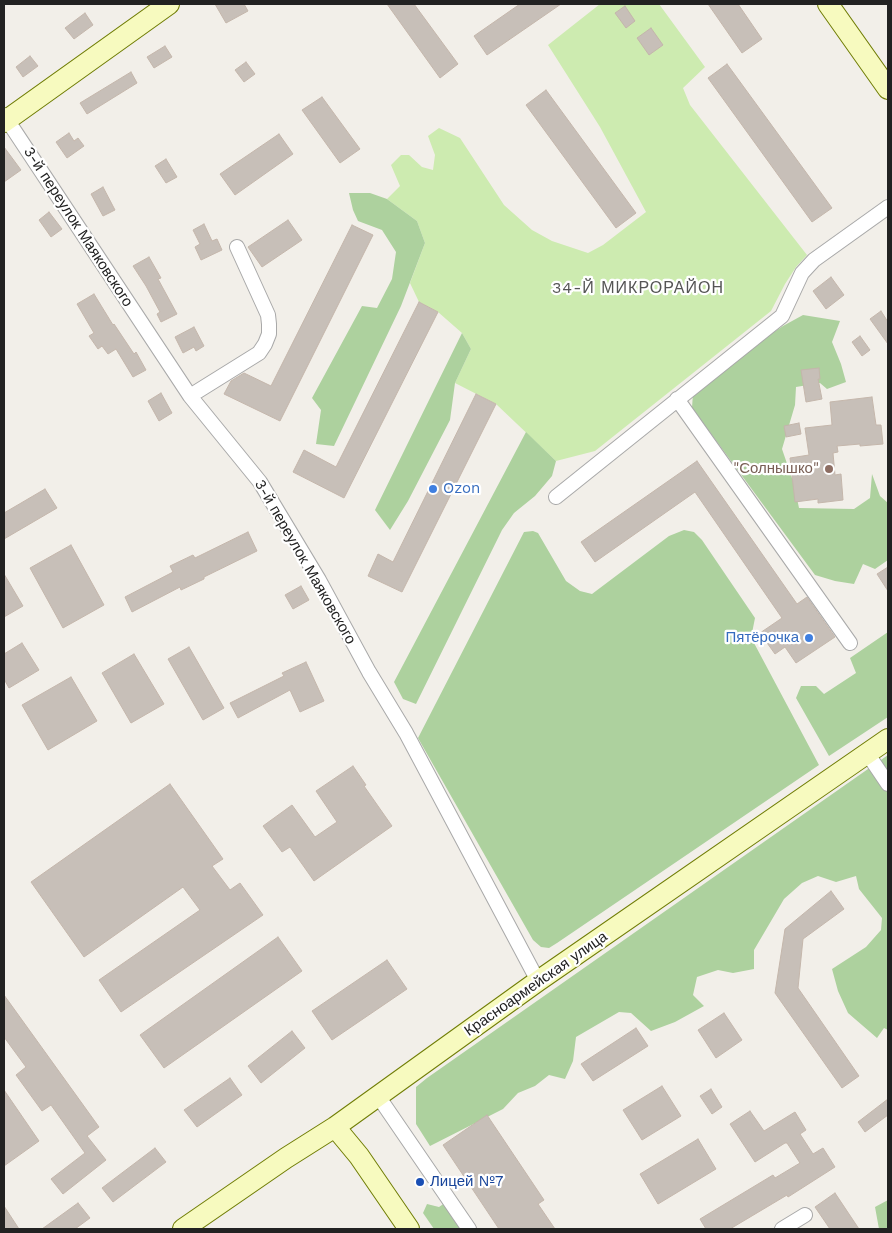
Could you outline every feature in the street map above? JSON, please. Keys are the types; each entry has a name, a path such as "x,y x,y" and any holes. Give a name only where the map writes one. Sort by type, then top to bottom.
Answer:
{"main road":[{"path":"5,118 169,4"},
{"path":"828,4 888,89"},
{"name":"Красноармейская улица","path":"183,1229 335,1126 538,981 888,739"},
{"path":"335,1126 359,1156 409,1229"}],"street":[{"name":"3-й переулок Маяковского","path":"5,118 190,396 260,482 406,733 538,981"},
{"path":"556,497 782,316 802,273 814,260 888,207"},
{"path":"190,396 259,353 269,334 268,315 237,247"},
{"path":"677,399 850,643"},
{"path":"867,754 888,784"},
{"path":"378,1096 469,1229"},
{"path":"782,1229 804,1215"}],"green space":[{"path":"600,4 659,4 705,67 683,88 690,105 807,255 796,267 785,284 771,311 595,451 556,461 496,404 455,383 471,349 462,333 438,312 419,302 410,283 425,243 417,221 387,199 400,186 391,165 401,155 409,155 422,167 433,170 435,155 428,136 439,128 460,138 504,205 532,230 552,241 588,253 603,245 646,212 600,127 548,45"},
{"path":"349,193 370,193 387,199 417,221 425,243 401,306 334,446 316,444 321,410 312,398 362,306 377,308 392,279 396,252 382,230 358,221"},
{"path":"803,315 840,321 832,342 846,382 827,389 820,383 796,387 795,405 782,449 794,484 799,508 854,509 870,498 872,474 880,496 888,503 888,560 875,569 863,564 854,584 815,575 692,408 693,393 759,342"},
{"path":"462,333 471,349 455,383 450,420 408,501 390,530 375,510"},
{"path":"526,432 556,461 552,476 535,496 514,513 502,530 416,704 403,699 394,682"},
{"path":"684,530 694,532 702,540 755,618 752,633 754,643 819,765 557,943 549,948 541,947 533,940 418,738 524,532 533,531 538,533 566,581 580,591 592,594 669,536"},
{"path":"888,632 888,717 829,756 796,698 801,686 816,686 824,694 856,673 850,658"},
{"path":"888,755 888,1030 884,1028 877,1038 848,1013 838,991 832,969 866,947 881,930 882,918 859,889 856,876 836,882 818,876 802,883 784,899 754,950 754,969 733,973 718,970 697,977 693,995 704,1006 675,1022 651,1031 631,1013 619,1012 576,1037 573,1061 565,1079 549,1075 535,1086 518,1093 503,1109 430,1146 416,1124 416,1087"},
{"path":"452,1198 474,1229 434,1229 423,1213 427,1204 439,1207"},
{"path":"888,1200 888,1229 879,1229 875,1207"}],"building":[{"path":"215,4 244,4 248,11 226,23"},
{"path":"387,4 414,4 458,64 440,78"},
{"path":"520,4 561,4 487,55 474,36"},
{"path":"708,4 738,4 762,39 742,53"},
{"path":"625,6 635,21 626,28 615,13"},
{"path":"85,13 93,25 74,39 65,28"},
{"path":"651,28 663,45 649,55 637,38"},
{"path":"165,46 172,57 154,68 147,57"},
{"path":"30,56 38,66 23,77 16,67"},
{"path":"246,62 255,74 244,82 235,70"},
{"path":"727,64 832,208 812,222 708,78"},
{"path":"131,72 137,83 87,114 80,103"},
{"path":"546,90 636,213 616,228 526,105"},
{"path":"322,97 360,149 340,163 302,110"},
{"path":"69,133 74,141 78,138 84,146 67,158 56,142"},
{"path":"279,134 293,154 235,195 220,174"},
{"path":"4,147 21,170 4,182"},
{"path":"166,159 177,177 166,183 155,166"},
{"path":"103,187 115,210 103,216 91,194"},
{"path":"49,212 62,229 51,237 39,220"},
{"path":"288,220 302,240 262,267 248,247"},
{"path":"204,224 212,241 217,239 222,250 201,260 195,247 200,244 193,230"},
{"path":"352,225 373,235 280,421 224,394 231,381 244,373 271,386"},
{"path":"149,257 161,278 158,279 177,314 161,322 157,314 160,312 133,266"},
{"path":"831,277 844,295 826,309 813,291"},
{"path":"94,294 134,354 136,352 146,370 133,377 116,349 108,354 102,346 98,349 89,336 94,333 77,304"},
{"path":"419,302 438,312 344,498 293,472 304,450 336,467"},
{"path":"881,311 888,322 888,344 870,319"},
{"path":"194,327 204,346 196,351 194,347 183,353 175,337"},
{"path":"860,336 870,350 862,356 852,342"},
{"path":"819,368 820,379 818,379 822,399 806,402 801,370"},
{"path":"161,393 172,413 159,421 148,401"},
{"path":"476,394 496,404 402,592 368,576 378,554 393,562"},
{"path":"872,397 876,425 881,425 883,444 837,446 838,452 833,453 835,475 841,474 843,500 818,503 818,499 795,502 790,458 809,455 805,428 832,425 830,402"},
{"path":"799,423 801,434 786,437 784,426"},
{"path":"697,461 797,604 807,597 835,637 796,663 785,647 775,654 760,633 782,618 695,492 595,562 581,542"},
{"path":"45,489 57,508 4,539 4,513"},
{"path":"248,532 257,551 204,577 204,579 181,590 180,587 132,612 125,597 173,572 170,566 193,555 195,558"},
{"path":"71,545 104,605 63,628 30,568"},
{"path":"888,567 888,591 877,574"},
{"path":"4,574 23,606 4,617"},
{"path":"301,586 309,600 293,609 285,595"},
{"path":"22,643 39,670 9,688 4,679 4,654"},
{"path":"189,647 224,708 203,720 168,659"},
{"path":"134,654 164,704 131,723 102,673"},
{"path":"306,662 324,701 300,712 290,690 238,718 230,703 284,676 282,673"},
{"path":"71,677 97,721 48,750 22,705"},
{"path":"353,766 366,785 364,786 392,826 314,881 290,847 282,852 263,826 292,805 315,837 337,822 316,791"},
{"path":"170,784 223,859 212,866 230,890 240,883 263,915 121,1012 99,980 200,910 183,887 84,957 31,882"},
{"path":"831,891 844,909 803,939 798,988 859,1076 842,1088 775,993 785,929"},
{"path":"278,937 302,971 164,1068 140,1035"},
{"path":"387,960 407,989 332,1040 312,1011"},
{"path":"4,995 99,1127 87,1136 106,1160 63,1194 51,1179 85,1153 51,1105 42,1111 16,1075 26,1067 4,1037"},
{"path":"724,1013 742,1040 716,1058 698,1030"},
{"path":"636,1028 648,1046 593,1081 581,1064"},
{"path":"292,1031 305,1048 261,1083 248,1066"},
{"path":"230,1078 242,1095 197,1127 184,1110"},
{"path":"662,1086 681,1116 642,1140 623,1110"},
{"path":"711,1089 722,1107 712,1114 700,1096"},
{"path":"4,1090 39,1141 4,1166"},
{"path":"888,1099 888,1115 865,1132 858,1122"},
{"path":"750,1111 764,1131 795,1112 806,1130 800,1134 813,1154 823,1148 835,1167 788,1197 787,1195 730,1229 706,1229 700,1219 773,1175 775,1178 800,1163 787,1143 755,1162 730,1124"},
{"path":"487,1115 544,1200 538,1204 555,1229 499,1229 443,1145"},
{"path":"698,1139 716,1169 658,1204 640,1174"},
{"path":"155,1148 166,1162 113,1202 102,1188"},
{"path":"835,1193 859,1229 830,1229 815,1207"},
{"path":"78,1203 90,1218 75,1229 42,1229"},
{"path":"4,1206 19,1229 4,1229"}],"place":[{"name":"\"Солнышко\"","path":"829,469"},
{"name":"Ozon","path":"433,489"},
{"name":"Пятёрочка","path":"809,638"},
{"name":"Лицей №7","path":"420,1182"}],"district":[{"name":"34-Й МИКРОРАЙОН","path":"638,288"}]}
